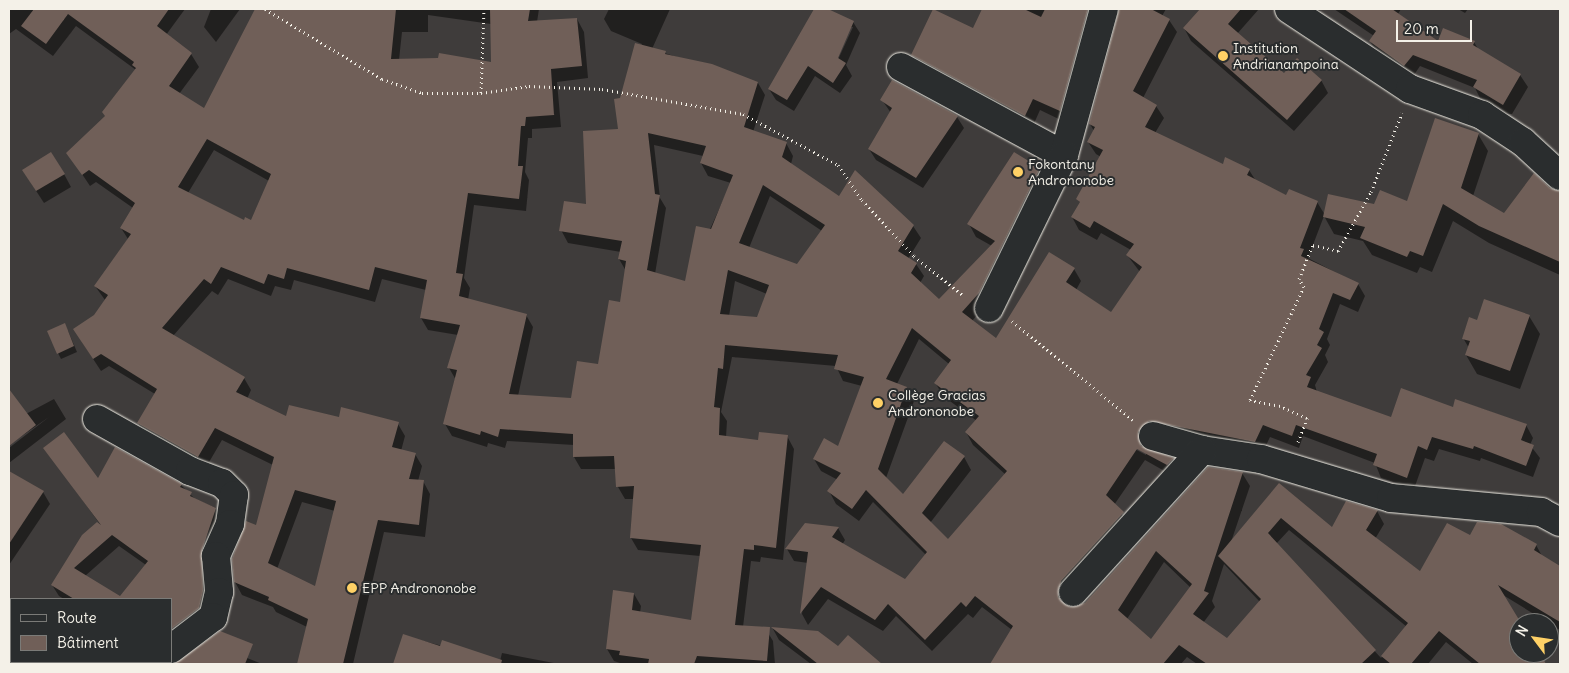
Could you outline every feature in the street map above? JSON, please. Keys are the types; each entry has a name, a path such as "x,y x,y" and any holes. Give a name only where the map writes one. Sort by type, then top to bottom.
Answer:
{"street":[{"path":"989,308 1064,155 1104,9"},
{"path":"1305,14 1410,89 1482,115 1523,142 1560,176"},
{"path":"901,67 1064,155"},
{"path":"97,419 190,470 222,483 234,495 230,524 216,556 219,592 213,617 172,648"},
{"path":"1153,436 1202,450 1262,459 1289,469 1391,498 1541,512 1560,522"},
{"path":"1073,592 1202,450"}],"path":[{"path":"264,9 382,79 422,94 481,93 529,86 602,89 743,114 838,165 862,200 914,256 957,293 1012,320 1153,436"},
{"path":"481,93 484,9"},
{"path":"1289,469 1307,418 1280,406 1250,400 1304,288 1299,279 1313,245 1338,251 1371,192 1410,89"}],"building":[{"path":"34,9 169,9 157,26 192,53 169,86 204,108 255,9 396,9 391,59 438,58 439,53 491,62 490,9 530,9 528,21 577,18 582,66 551,69 554,115 526,117 525,126 521,126 518,166 523,166 519,199 468,193 456,273 463,274 459,296 527,314 509,394 571,398 577,361 598,364 609,300 620,302 626,261 618,259 622,241 559,231 564,201 586,204 583,131 618,129 614,99 620,98 635,43 666,51 665,54 712,64 758,82 744,127 787,142 782,157 839,196 855,170 914,225 898,251 917,263 911,273 939,299 995,241 967,224 1014,152 1040,168 979,293 962,312 996,338 1049,252 1075,268 1066,282 1111,312 1142,267 1126,255 1134,244 1094,221 1090,228 1071,217 1080,202 1076,199 1103,150 1087,142 1095,127 1089,124 1119,9 1151,9 1170,19 1133,91 1157,105 1145,127 1223,164 1225,157 1250,169 1247,175 1286,195 1289,189 1318,201 1300,248 1304,249 1301,256 1359,283 1350,300 1333,293 1319,329 1324,332 1317,345 1322,348 1306,375 1311,377 1307,387 1391,417 1401,388 1453,407 1455,399 1527,424 1521,440 1534,445 1526,466 1474,446 1473,449 1432,437 1427,450 1418,446 1407,478 1373,465 1377,454 1296,425 1292,436 1263,425 1255,442 1149,421 1138,432 1141,446 1174,458 1167,465 1137,449 1106,495 1124,512 1061,581 1058,597 1070,607 1085,603 1208,467 1243,472 1204,591 1209,593 1193,614 1227,638 1261,599 1218,556 1279,483 1332,527 1346,501 1378,510 1366,530 1420,571 1447,523 1470,535 1477,522 1501,524 1537,544 1534,550 1560,566 1560,622 1559,613 1545,613 1498,585 1515,613 1509,613 1509,663 1546,664 1480,664 1439,631 1411,664 1391,664 1381,656 1408,623 1281,518 1268,533 1376,650 1361,664 1207,664 1179,645 1163,664 990,664 1013,626 975,596 966,607 961,602 925,640 888,604 875,620 821,587 800,614 808,552 785,549 805,523 839,527 832,537 905,579 927,552 866,490 852,509 827,491 841,473 813,459 824,438 838,446 864,377 834,369 838,355 725,345 723,369 718,368 714,407 720,408 719,435 758,440 759,432 788,435 776,548 754,545 754,550 744,549 735,625 770,627 767,661 697,656 694,664 648,664 649,659 619,655 620,651 606,649 613,590 634,593 632,610 691,620 701,545 630,538 634,486 616,487 614,456 573,457 573,434 500,429 498,437 481,431 480,435 443,424 457,370 447,368 460,325 420,318 427,280 375,267 369,290 287,268 284,279 268,274 264,284 221,267 211,284 204,279 162,328 245,377 236,392 286,416 289,405 339,417 341,407 399,422 392,447 416,453 409,479 424,480 419,525 378,520 343,664 297,664 308,619 268,600 269,597 234,582 232,559 246,521 256,525 274,457 215,428 198,457 137,423 157,389 101,354 93,359 73,329 94,315 108,295 94,286 131,234 120,228 135,203 89,170 82,175 66,153 105,116 102,112 136,68 132,65 134,62 68,14 46,44 21,26","holes":["648,133 706,146 700,163 733,175 711,229 696,226 685,281 647,270 660,195 655,194","207,139 271,174 251,220 245,217 244,220 178,187","763,185 825,225 797,264 739,243","728,270 769,285 757,317 720,314","912,328 951,360 934,383 979,416 965,432 1007,471 948,539 922,513 965,456 944,441 903,494 878,469 907,387 886,379","295,490 336,501 315,586 268,563","1156,551 1192,584 1151,639 1118,610"]},
{"path":"814,9 828,9 854,21 838,58 846,63 833,83 808,66 787,100 768,89"},
{"path":"933,9 973,28 982,9 1024,9 1041,17 1045,9 1088,9 1060,111 1033,99 1025,116 911,55"},
{"path":"1200,9 1241,9 1228,24 1284,73 1297,58 1322,80 1287,120 1183,28"},
{"path":"1344,9 1392,9 1438,41 1443,28 1475,41 1473,45 1521,74 1503,105 1473,87 1477,80 1413,55 1404,66 1369,41 1376,31"},
{"path":"892,80 958,116 916,178 868,149 892,108 880,100"},
{"path":"1435,118 1479,133 1461,188 1504,213 1534,173 1550,188 1560,191 1560,262 1479,226 1443,204 1423,256 1410,251 1407,257 1360,238 1365,227 1323,217 1328,194 1374,204 1380,190 1407,201"},
{"path":"51,152 65,174 36,191 22,170"},
{"path":"1484,299 1530,315 1510,371 1465,355 1470,341 1462,339 1469,317 1477,320"},
{"path":"65,323 74,346 57,354 47,331"},
{"path":"9,389 36,425 9,446"},
{"path":"64,432 98,478 115,447 182,484 180,487 192,492 190,496 216,508 202,550 203,591 199,608 172,628 172,598 72,598 51,585 82,535 97,522 101,525 43,448","holes":["112,535 148,561 120,596 74,568"]},
{"path":"9,471 44,491 9,544"},
{"path":"771,627 818,631 838,646 848,635 882,664 818,664"},
{"path":"220,631 253,644 245,664 174,664"},
{"path":"403,634 440,646 442,640 502,660 501,664 393,664"}],"place":[{"name":"Institution Andrianampoina","path":"1223,56"},
{"name":"Fokontany Andrononobe","path":"1018,172"},
{"name":"Collège Gracias Andrononobe","path":"878,403"},
{"name":"EPP Andrononobe","path":"352,588"}]}
